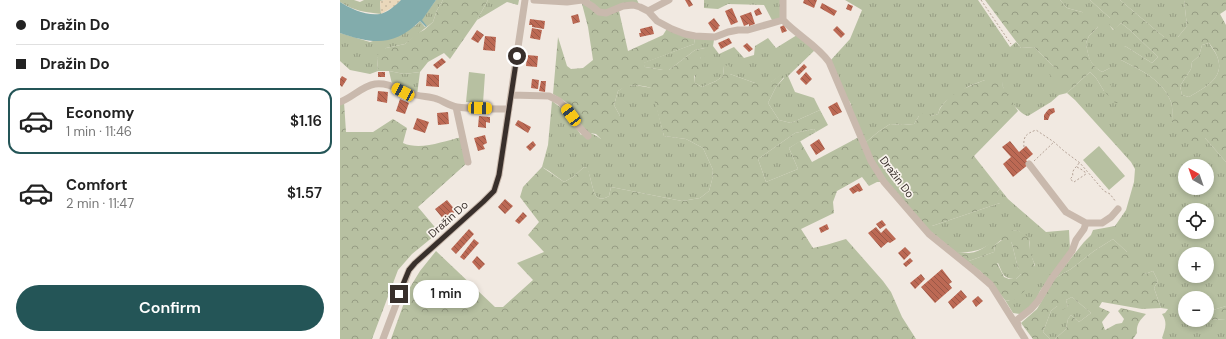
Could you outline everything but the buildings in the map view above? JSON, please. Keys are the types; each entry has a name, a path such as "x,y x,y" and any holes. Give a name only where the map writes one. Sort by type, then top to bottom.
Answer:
{"street":[{"name":"Dražin Do","path":"383,339 409,270 494,191 499,175 525,0"},
{"path":"534,0 567,2 582,0 599,12 606,13 623,6 633,6 648,11 657,21 685,34 695,36 715,36 738,30 748,30 783,20 783,0"},
{"path":"648,11 670,0"},
{"name":"Dražin Do","path":"783,20 823,54 829,62 871,161 884,182 929,234 990,285 1008,310 1025,339"},
{"path":"340,102 364,88 373,84 382,83 417,96 435,98 456,107 509,109"},
{"path":"511,95 548,96 559,101 566,107 588,136"},
{"path":"456,107 468,162"},
{"path":"1029,165 1066,212 1085,226 1102,223 1118,210"},
{"path":"1018,328 1017,320 1031,309 1038,301 1052,278 1072,251 1076,240 1085,226"}],"path":[{"path":"981,0 1011,44"},
{"path":"1024,147 1024,140 1028,133 1036,130 1054,142 1080,162 1104,192 1110,194 1118,206 1118,210"},
{"path":"1029,165 1054,142"},
{"path":"1077,167 1086,174 1074,182 1070,179 1073,176 1072,173 1074,169 1080,162"}],"green space":[{"path":"340,0 354,0 360,2 364,0 385,0 380,1 381,14 355,9 340,2"},
{"path":"436,0 443,0 437,10 433,22 405,44 386,48 377,58 378,71 370,74 350,70 340,61 340,33 370,42 415,26 420,21 425,27 427,26 421,20"},
{"path":"443,0 488,0 477,20 450,59 444,53 428,62 420,72 404,74 389,71 378,71 377,58 379,52 386,48 405,44 416,34 424,30 433,22 437,10"},
{"path":"488,0 519,0 518,5 507,2 477,20"},
{"path":"589,0 637,0 639,4 603,11"},
{"path":"704,0 782,0 782,20 773,22 764,5 728,4 718,9 704,8"},
{"path":"845,0 978,0 1010,47 1016,42 1021,48 1034,47 1054,67 1067,93 1059,95 1051,102 1028,116 1017,108 1004,91 1002,80 985,80 969,86 946,101 940,108 938,114 931,116 919,116 914,124 890,124 865,143 851,104 830,61 850,39 862,10"},
{"path":"985,0 1060,0 1067,8 1091,16 1096,21 1098,27 1089,36 1086,43 1089,56 1092,63 1102,72 1110,68 1112,74 1105,79 1123,99 1116,104 1090,72 1067,93 1050,75 1054,67 1034,47 1021,48"},
{"path":"1060,0 1090,0 1110,18 1110,26 1113,30 1121,23 1158,57 1152,63 1125,46 1121,60 1150,76 1157,82 1167,94 1171,102 1172,122 1205,138 1226,162 1226,306 1214,310 1214,291 1178,291 1178,327 1214,327 1214,320 1226,319 1226,339 1163,339 1165,323 1162,314 1168,309 1161,308 1154,288 1158,281 1153,271 1145,274 1127,252 1113,239 1094,251 1071,269 1055,278 1091,235 1093,230 1115,226 1126,210 1134,182 1135,169 1131,162 1067,93 1090,72 1096,78 1104,91 1105,79 1110,68 1102,72 1092,63 1089,56 1086,43 1089,36 1098,27 1082,12 1067,8"},
{"path":"1090,0 1120,0 1164,37 1178,37 1187,26 1184,0 1226,0 1226,10 1220,14 1226,25 1226,162 1205,138 1193,143 1172,122 1171,102 1162,87 1144,72 1121,60 1120,53 1125,46 1152,63 1158,57 1121,23 1114,30 1110,26 1110,18","holes":["1209,43 1216,54 1219,64 1219,70 1216,76 1207,85 1189,97 1182,95 1180,86 1191,69 1192,62 1199,56 1202,45"]},
{"path":"1120,0 1184,0 1187,26 1178,37 1164,37"},
{"path":"582,4 585,4 596,12 619,11 628,51 663,35 668,27 695,37 694,44 644,63 645,67 669,70 695,50 705,48 707,55 700,58 703,71 694,76 695,83 702,87 723,76 724,66 729,65 730,74 755,83 762,78 771,82 781,74 784,77 776,87 768,103 779,120 791,123 820,110 828,125 816,132 814,129 795,133 758,159 766,182 798,169 789,148 800,141 812,162 859,137 883,182 877,182 869,186 862,177 837,191 833,202 834,213 801,229 813,248 846,239 891,292 902,317 916,339 391,339 409,289 420,271 436,251 495,307 503,307 533,280 517,263 544,252 528,235 539,222 520,197 523,187 542,167 564,182 573,177 584,167 588,168 594,193 601,199 609,196 611,187 682,201 700,198 709,191 713,170 703,148 686,139 664,136 651,88 634,85 618,91 614,105 620,116 620,122 613,135 608,139 601,139 596,134 590,133 583,127 570,109 569,104 553,94 558,37 567,66 571,69 583,68 593,60 588,27"},
{"path":"797,35 816,49 788,76 795,92 814,98 820,110 791,123 779,120 768,103 776,87 784,78 781,75 770,83 755,83 730,74 730,68 724,66 723,76 702,87 695,83 695,74 697,65 705,48 695,50 669,70 645,67 643,63 694,44 695,37 714,40 713,46 719,54 734,47 744,58 754,55 755,46 768,38 776,48"},
{"path":"1209,43 1216,54 1219,64 1219,70 1216,76 1207,85 1189,97 1182,95 1180,86 1191,69 1192,62 1199,56 1202,45"},
{"path":"389,71 404,74 420,72 417,95 392,84"},
{"path":"469,72 485,74 483,103 466,102"},
{"path":"985,80 1002,80 1003,87 1018,111 974,156 1000,189 997,192 1002,199 1000,203 932,226 924,226 885,182 865,143 890,124 914,124 919,116 924,113 931,116 938,114 945,102 957,92"},
{"path":"635,85 652,88 664,136 686,139 703,148 713,170 709,191 700,198 682,201 611,187 609,196 601,199 594,193 587,168 584,167 573,177 564,182 542,167 548,145 552,101 564,110 581,135 587,130 601,139 620,116 614,105 618,91 625,86"},
{"path":"344,102 346,132 373,132 393,119 407,128 403,143 410,145 425,146 462,137 467,163 418,207 439,232 412,254 398,270 372,339 340,339 340,104"},
{"path":"814,129 816,132 789,148 798,169 766,182 758,159 795,133"},
{"path":"1099,146 1125,176 1109,190 1083,160"},
{"path":"1000,189 1008,199 1046,232 1069,230 1070,250 1040,291 1036,300 1029,308 1020,314 1013,313 1005,300 1009,301 1035,265 1029,251 1030,239 1017,230 1004,235 982,249 971,252 957,253 924,226 932,226 1000,203 997,192"},
{"path":"1017,230 1030,239 1030,249 1035,268 1033,277 1028,286 1014,300 1007,301 980,271 983,265 995,259 1004,277 1016,279 1021,274 1011,242 1001,240 995,245 994,252 966,262 957,253 979,251 987,246 1001,232"},
{"path":"1113,239 1127,252 1135,250 1145,274 1153,271 1158,281 1154,288 1161,308 1142,309 1102,302 1099,307 1110,312 1102,322 1105,330 1116,324 1122,323 1124,319 1118,311 1121,308 1146,314 1139,323 1137,333 1133,339 1055,339 1066,329 1068,319 1071,315 1079,322 1091,313 1072,297 1066,300 1068,307 1060,311 1057,306 1051,311 1043,332 1050,339 1033,339 1021,323 1037,309 1055,278 1071,269 1094,251"},
{"path":"1002,240 1011,242 1012,244 1018,268 1022,273 1016,279 1006,277 1002,273 998,263 980,271 966,262 994,252 995,245"},
{"path":"1072,297 1091,313 1079,322 1071,315 1068,319 1066,329 1055,339 1050,339 1043,332 1051,311 1057,306 1068,307 1066,300"},
{"path":"1226,306 1226,319 1214,320 1214,310"}],"sand":[{"path":"401,0 395,6 381,14 380,1"}],"water":[{"path":"401,0 436,0 422,20 427,26 426,27 420,21 401,35 382,41 362,39 340,33 340,2 369,14 380,14 386,12"}],"route":[{"path":"399,294 409,270 415,263 494,191 499,175 517,56"}]}
